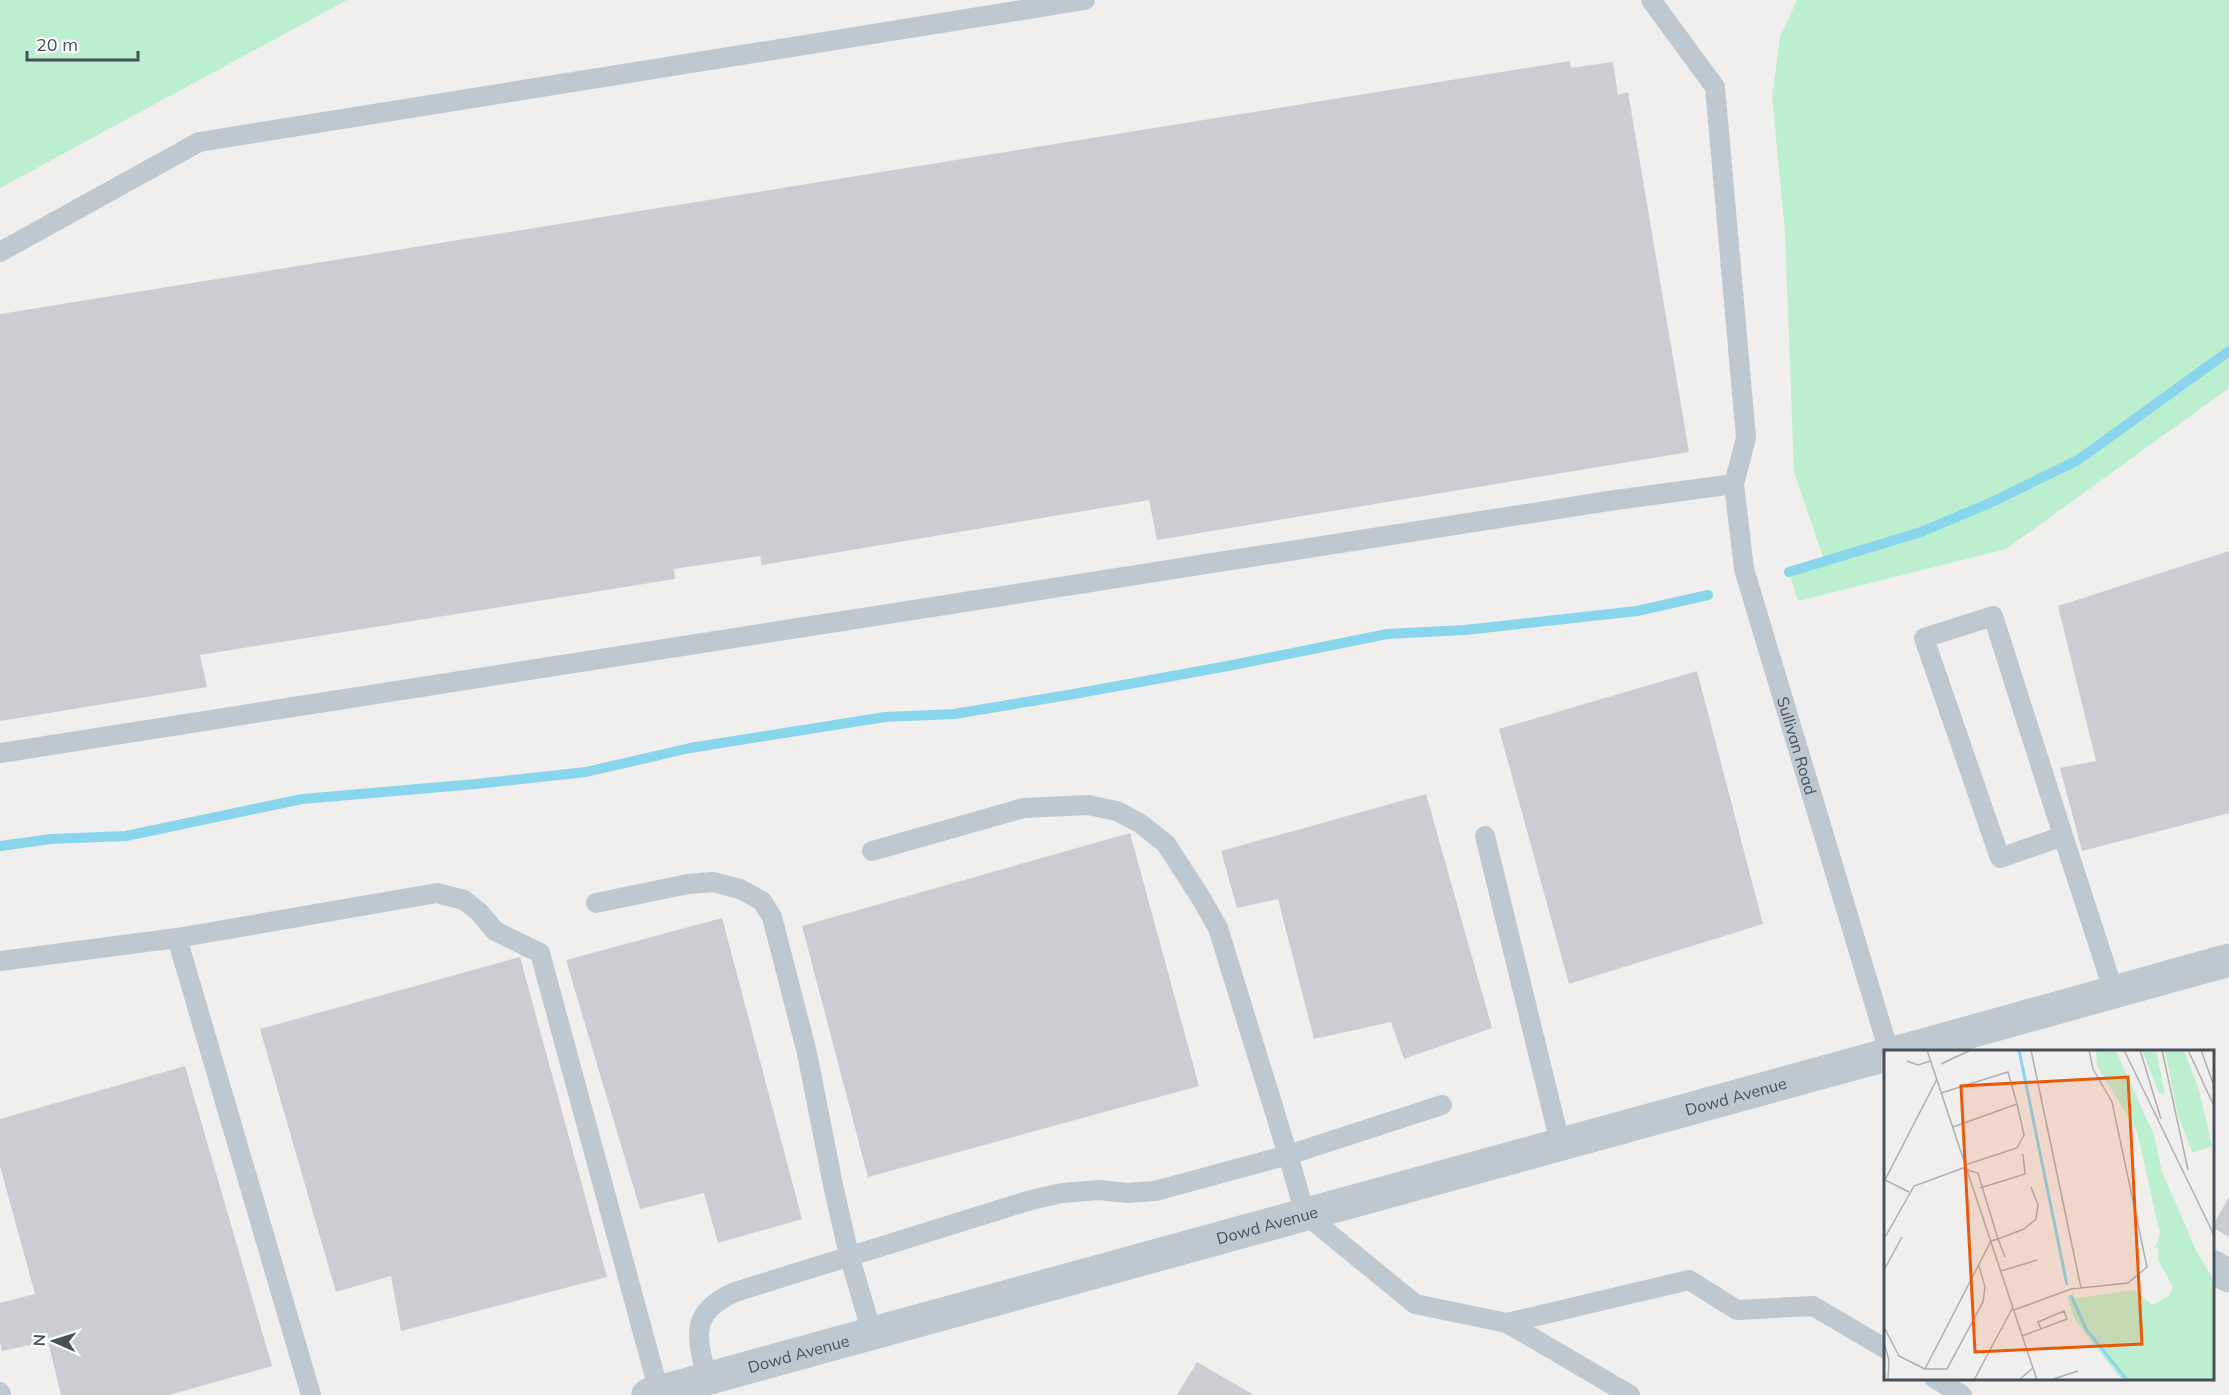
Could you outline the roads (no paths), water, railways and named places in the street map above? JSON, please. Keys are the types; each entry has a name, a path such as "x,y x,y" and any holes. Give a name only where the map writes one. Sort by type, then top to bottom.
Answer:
{"street":[{"path":"1905,1050 2229,960"},
{"name":"Dowd Avenue","path":"665,1392 707,1378 1560,1143 1881,1059"},
{"path":"2214,1267 2229,1276"}],"lane":[{"path":"0,252 199,142 1085,0"},
{"name":"Sullivan Road","path":"1651,0 1715,87 1746,438 1734,484 1744,568 1881,1059"},
{"path":"0,753 1603,502 1734,484"},
{"path":"2063,836 2000,858 1924,638 1993,616 2114,992"},
{"path":"872,852 1024,808 1088,805 1117,811 1141,824 1167,844 1218,928 1305,1214 1415,1304 1507,1323 1630,1395"},
{"path":"1485,836 1560,1143"},
{"path":"596,903 688,884 713,882 740,889 762,901 772,917 807,1053 849,1255 872,1333"},
{"path":"0,961 177,938 437,893 464,900 479,912 495,931 540,953 665,1392"},
{"path":"177,938 310,1395"},
{"path":"707,1378 698,1328 706,1312 720,1299 735,1292 1031,1200 1062,1192 1155,1191 1288,1155 1442,1105"},
{"path":"1507,1323 1689,1280 1737,1310 1812,1306 1884,1348"},
{"path":"1937,1380 1962,1395"}],"waterway":[{"path":"1789,572 1921,532 1992,502 2078,460 2229,351"},
{"path":"0,846 51,839 126,836 302,799 586,772 690,748 885,717 954,714 1233,665 1387,634 1465,630 1637,611 1708,595"}]}
